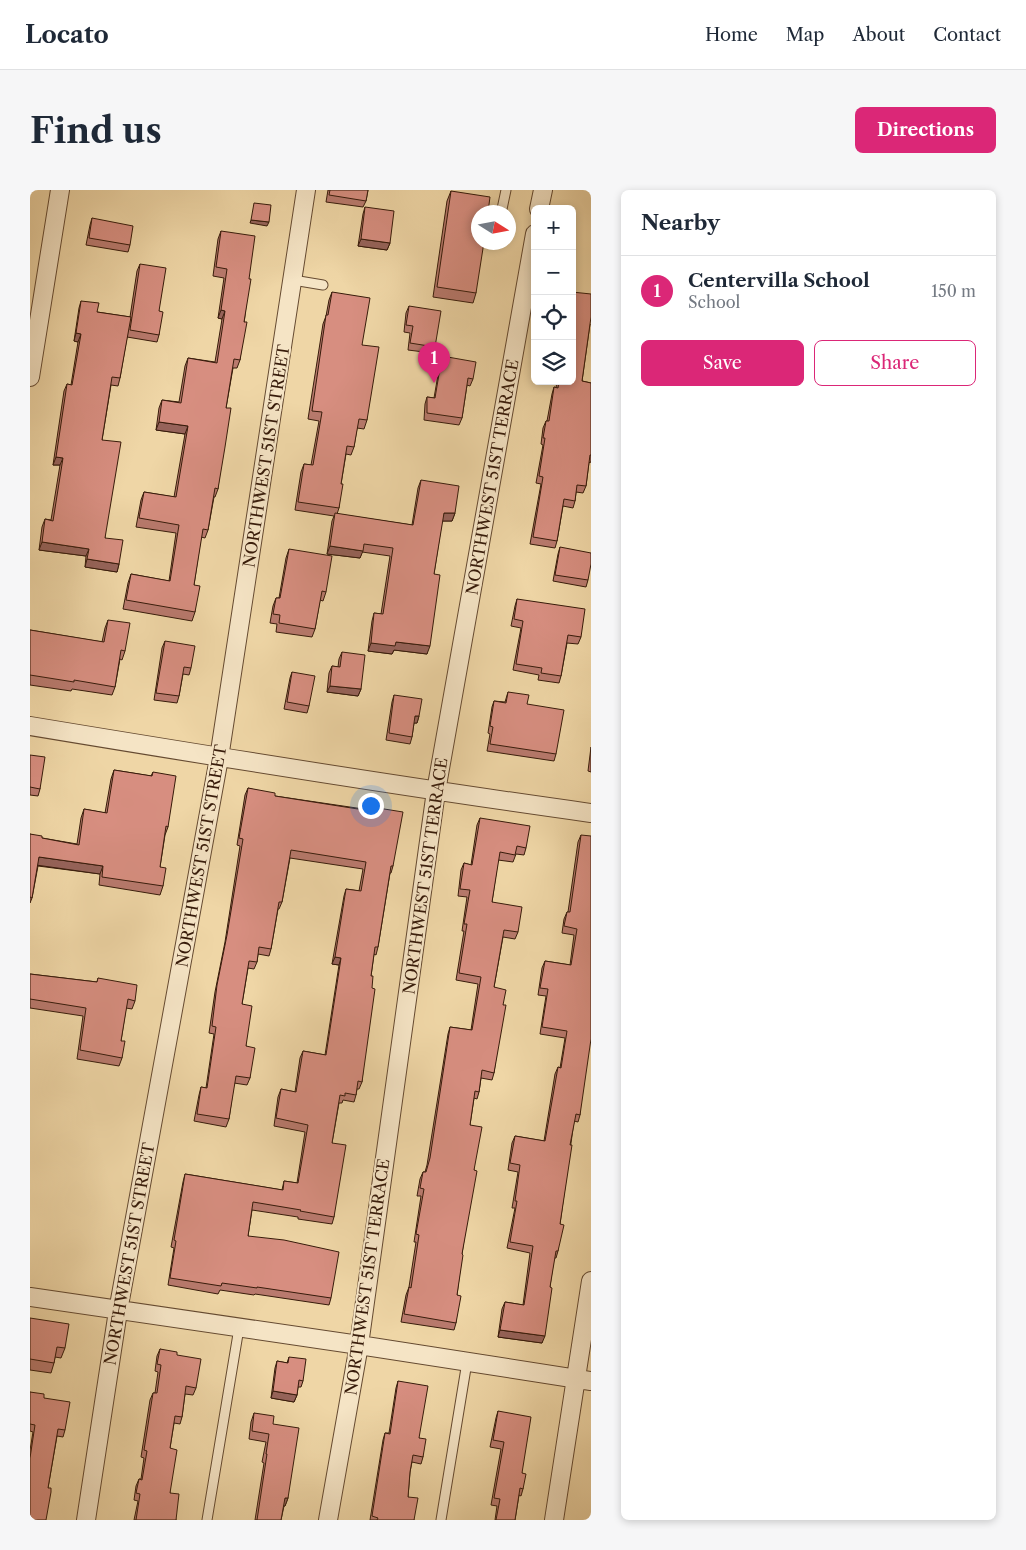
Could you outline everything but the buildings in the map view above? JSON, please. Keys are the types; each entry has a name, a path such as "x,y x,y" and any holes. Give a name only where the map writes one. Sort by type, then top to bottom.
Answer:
{"street":[{"path":"30,377 35,319 60,190"},
{"name":"NORTHWEST 51ST STREET","path":"86,1520 118,1311 219,758 306,190"},
{"path":"540,205 542,190"},
{"name":"NORTHWEST 51ST TERRACE","path":"328,1520 359,1345 436,792 531,268"},
{"path":"30,726 436,792 591,813"},
{"path":"554,1520 583,1380 591,1280"},
{"path":"30,1297 583,1380"}],"lane":[{"path":"503,205 506,190"},
{"path":"293,280 323,286"},
{"path":"208,1520 239,1328"},
{"path":"441,1520 467,1362"}],"place":[{"name":"Centervilla School","path":"434,383"}]}
